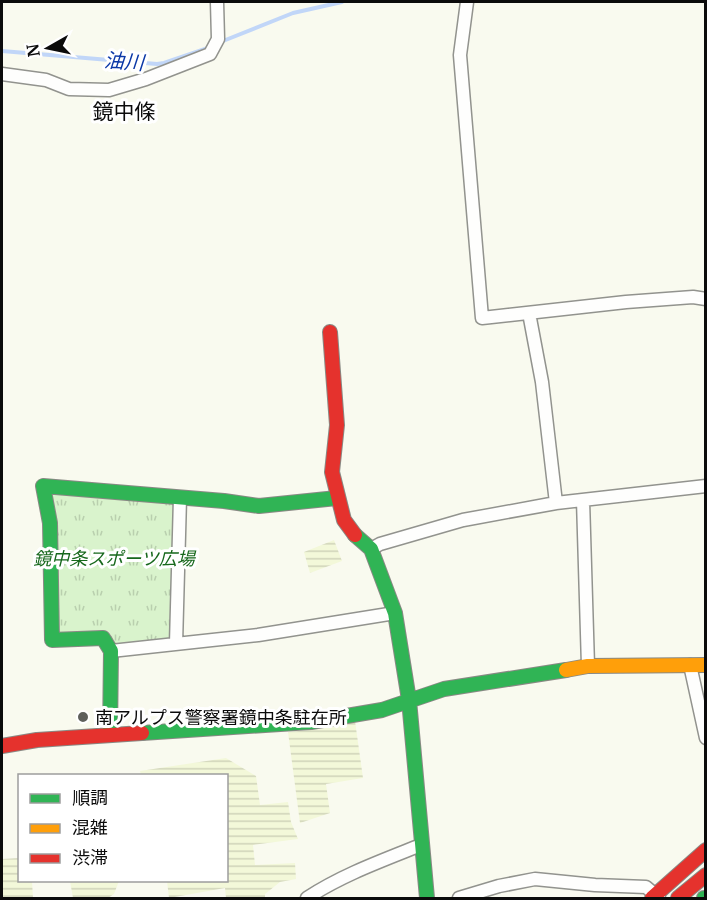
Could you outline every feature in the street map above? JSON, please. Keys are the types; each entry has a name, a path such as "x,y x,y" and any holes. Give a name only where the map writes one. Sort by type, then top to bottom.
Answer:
{"main road":[{"path":"330,332 337,425 332,472 344,520 355,535 371,549 395,613 409,700 427,898"},
{"path":"110,735 111,651 103,638 52,640 50,524 43,486 259,506 337,498"},
{"path":"2,746 37,740 311,722 382,710 444,689 588,666 705,664"},
{"path":"656,897 705,850"},
{"path":"678,898 705,874"}],"street":[{"path":"2,74 46,80 69,89 109,90 146,79 210,54 218,39 218,2"},
{"path":"467,2 460,55 482,318 626,302 693,297 705,299"},
{"path":"529,313 542,382 556,503"},
{"path":"371,549 380,544 463,520 556,503 705,486"},
{"path":"176,644 180,498"},
{"path":"583,500 588,666"},
{"path":"111,651 258,635 395,613"},
{"path":"690,664 705,738"},
{"path":"307,898 367,866 421,845"},
{"path":"459,898 535,879 646,887 656,897"}],"green space":[{"name":"鏡中条スポーツ広場","path":"50,487 180,498 176,644 111,651 103,638 52,640"},
{"path":"334,540 342,561 310,573 304,552"},
{"path":"355,721 363,778 326,784 330,813 300,823 288,732 321,729"},
{"path":"226,758 256,776 260,805 288,802 291,822 298,839 253,845 255,865 295,863 296,879 280,882 265,894 265,898 226,898 225,888 169,898 167,882 228,882 228,774 141,774 140,771"},
{"path":"18,858 18,882 32,882 33,898 2,898 2,859"},
{"path":"70,882 119,882 114,894 108,898 73,898"}],"waterway":[{"name":"油川","path":"223,41 293,13 342,2"},
{"name":"油川","path":"2,51 157,64 208,48"}],"traffic: fast":[{"path":"110,735 111,651 103,638 52,640 50,523 43,486 259,506 337,498"},
{"path":"355,535 371,549 395,613 409,700 427,898"},
{"path":"142,733 311,722 382,710 444,689 566,670"}],"traffic: slow":[{"path":"566,670 588,666 706,665"}],"traffic: jam":[{"path":"330,332 337,425 332,472 344,520 355,535"},
{"path":"2,746 37,740 142,733"},
{"path":"652,898 706,850"},
{"path":"678,898 706,875"}],"place":[{"name":"南アルプス警察署鏡中条駐在所","path":"83,717"}],"district":[{"name":"鏡中條","path":"124,111"}]}
